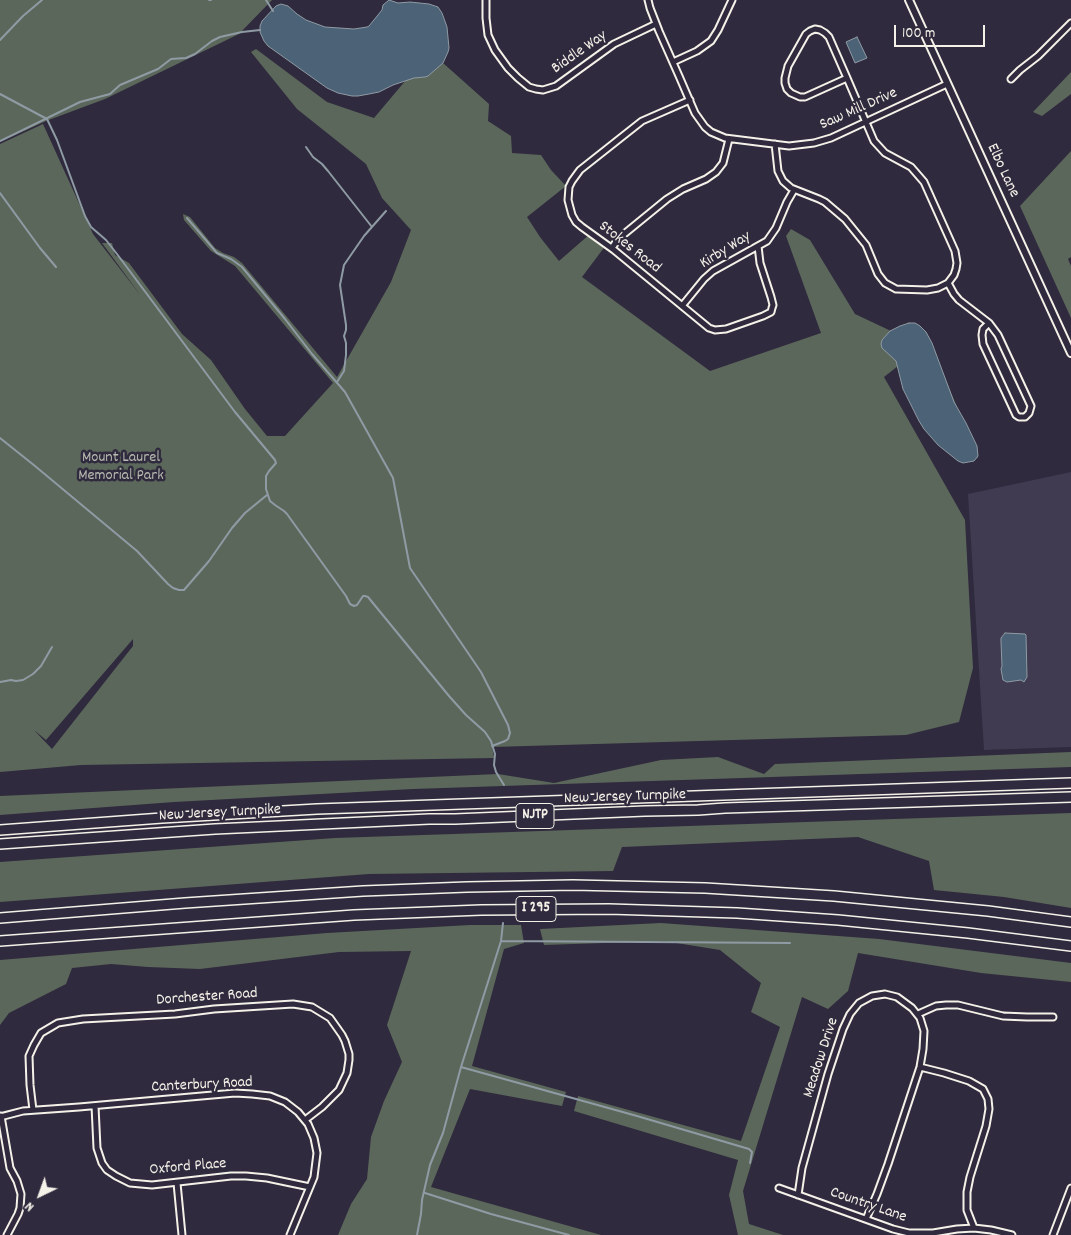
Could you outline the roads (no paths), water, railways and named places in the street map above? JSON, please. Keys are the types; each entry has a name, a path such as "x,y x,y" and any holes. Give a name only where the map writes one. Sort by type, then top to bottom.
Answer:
{"highway":[{"name":"New Jersey Turnpike","path":"0,830 214,815 368,807 1071,783"},
{"name":"New Jersey Turnpike","path":"0,844 197,830 428,818 455,819 1071,797"},
{"name":"I 295","path":"0,918 185,903 372,891 573,886 705,888 834,896 988,911 1071,922"},
{"name":"I 295","path":"0,941 354,915 566,909 686,911 838,920 942,930 1071,946"}],"street":[{"name":"Biddle Way","path":"486,0 488,35 495,50 518,78 536,90 556,86 614,44 656,24"},
{"path":"648,0 656,24"},
{"path":"673,62 697,51 711,41 732,0"},
{"name":"Elbo Lane","path":"909,0 1071,353"},
{"path":"1011,79 1038,56 1071,23"},
{"name":"Saw Mill Drive","path":"656,24 696,113 705,127 729,139 798,146 814,143 831,138 947,84"},
{"path":"775,144 778,171 782,181 794,190 819,199 845,219 866,245 878,274 885,283 896,289 926,290 938,288 948,283 955,274 957,263 955,251 924,182 911,167 880,150 871,137 866,122 847,78 829,37 825,33 815,29 806,34 799,44 786,72 785,84 790,93 805,97 847,78"},
{"name":"Stokes Road","path":"690,100 642,121 580,170 572,181 568,194 570,211 574,219 592,234 612,248 709,328 715,330 726,329 770,312 773,304 760,263 758,246"},
{"path":"612,248 618,239 667,199 716,172 723,163 729,139"},
{"name":"Kirby Way","path":"682,306 713,271 767,241 774,232 794,190"},
{"path":"948,283 959,300 989,323 998,335 1031,406 1029,413 1025,417 1016,415 983,344 983,330 989,323"},
{"name":"Meadow Drive","path":"798,1195 802,1168 828,1074 850,1014 859,1002 865,998 885,994 902,1000 918,1014"},
{"name":"Dorchester Road","path":"33,1110 29,1056 41,1033 58,1023 83,1019 175,1014 214,1009 293,1004 312,1007 330,1018 342,1034 349,1054 347,1073 339,1090 322,1107 304,1120"},
{"path":"866,1219 888,1164 920,1067 924,1030 918,1014 946,1004 1003,1016 1053,1018"},
{"path":"920,1067 969,1081 983,1090 988,1099 989,1109 986,1126 967,1192 968,1210 974,1228"},
{"name":"Canterbury Road","path":"0,1116 33,1110 234,1093 270,1096 285,1102 298,1112 312,1130 316,1145 316,1169 290,1235"},
{"name":"Oxford Place","path":"95,1106 98,1148 102,1163 107,1170 130,1183 146,1185 246,1176 267,1178 310,1187"},
{"path":"0,1116 10,1168 21,1194 18,1214 7,1235"},
{"path":"177,1183 182,1235"},
{"name":"Country Lane","path":"779,1188 909,1233 930,1234 974,1228 1012,1235"},
{"path":"1053,1235 1071,1188"}],"water":[{"path":"389,0 398,3 429,4 438,7 447,27 449,48 443,63 428,76 414,78 379,92 352,96 327,88 268,46 260,32 262,21 276,6 281,4 288,6 306,20 325,27 354,29 369,26 382,10 383,5"},
{"path":"857,37 867,58 855,63 846,42"},
{"path":"909,323 915,323 920,326 932,343 954,402 977,446 978,456 974,461 963,463 958,461 938,445 924,429 903,389 896,361 882,348 882,340 890,331"},
{"path":"1005,633 1026,635 1027,677 1024,682 1021,680 1007,682 1003,680 1001,638"}],"waterway":[{"path":"0,40 23,16 42,0"},
{"path":"266,0 273,11"},
{"path":"0,141 80,102 110,94 120,85 158,69 171,59 186,58 195,54 220,37 260,30"},
{"path":"0,94 47,119 91,227 106,240 235,412 275,460 276,463 266,476 266,489 270,501 287,514 350,604 357,605 363,596 368,597 449,696 485,732 491,741 495,754 494,765 496,772 504,785"},
{"path":"306,147 313,157 328,171 372,227"},
{"path":"0,193 56,267"},
{"path":"337,382 344,371 346,355 344,336 346,325 340,285 344,265 364,236 386,211"},
{"path":"187,218 217,253 231,259 242,267 345,392 393,478 410,568 481,672 508,725 510,733 508,739 492,746"},
{"path":"0,438 137,551 168,584 179,590 184,590 209,561 245,513 267,495"},
{"path":"0,682 23,680 33,674 41,666 52,647"},
{"path":"417,1235 430,1165 443,1133 461,1067 501,941 503,923"},
{"path":"501,941 790,943"},
{"path":"461,1067 749,1149 752,1152 750,1163"},
{"path":"425,1193 491,1214 569,1235"}],"park label":[{"name":"Mount Laurel Memorial Park","path":"121,468"}]}
